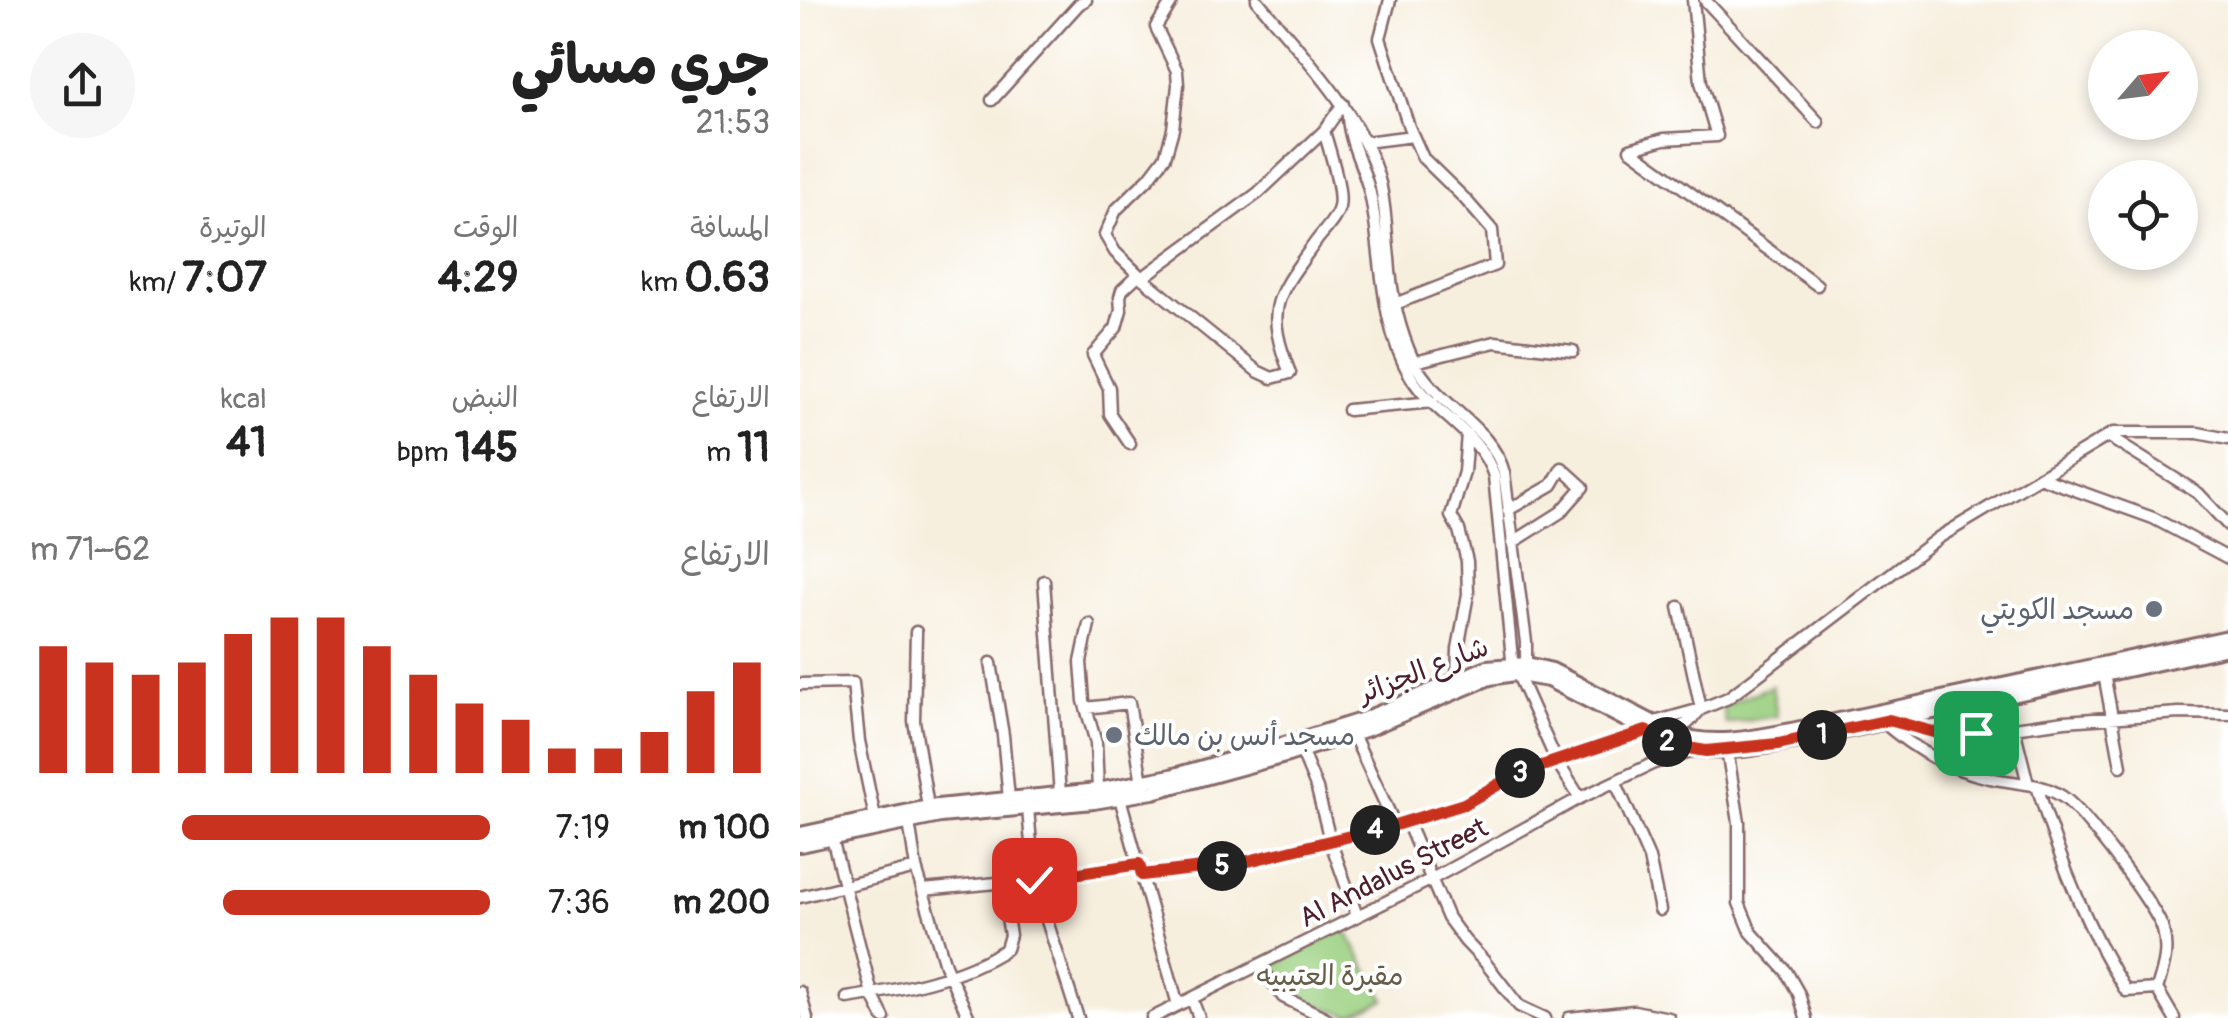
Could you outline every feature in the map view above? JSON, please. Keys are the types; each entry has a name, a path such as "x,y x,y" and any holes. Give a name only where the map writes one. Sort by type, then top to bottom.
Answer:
{"street":[{"path":"992,100 1086,0"},
{"path":"1173,0 1156,27 1177,71 1178,85 1165,157 1116,210 1105,235 1114,252 1140,277 1257,371 1272,378 1290,373 1274,318 1283,288 1339,208 1336,172 1324,131"},
{"path":"1258,0 1345,108 1365,142 1384,201 1390,277 1414,362 1436,393 1494,450 1504,473 1519,670"},
{"path":"1390,0 1380,38 1412,136 1423,158 1492,230 1495,265 1396,304"},
{"path":"1693,0 1702,82 1717,136 1664,139 1630,149 1817,285"},
{"path":"1705,0 1818,122"},
{"path":"1130,444 1110,414 1109,388 1094,355 1116,328 1120,295 1258,193 1345,108"},
{"path":"1345,108 1371,197 1382,285 1393,330 1409,374 1488,461 1496,484 1519,670 1556,760 1580,798"},
{"path":"1365,142 1412,136"},
{"path":"1414,362 1495,342 1573,351"},
{"path":"1348,410 1432,402"},
{"path":"1658,732 1728,698 1938,538 2113,432 2198,433 2228,439"},
{"path":"1457,679 1468,594 1468,561 1451,516 1464,472 1467,434"},
{"path":"2107,436 2198,493 2228,524"},
{"path":"1508,510 1552,485 1562,468 1584,487 1561,512 1512,543"},
{"path":"2039,477 2153,518 2228,558"},
{"path":"1044,582 1060,794"},
{"path":"1679,607 1700,710"},
{"path":"1089,624 1082,662 1086,708 1096,743 1098,790"},
{"path":"916,632 914,722 928,807"},
{"name":"شارع الجزائر","path":"1658,732 1706,740 1777,733 2228,637"},
{"name":"شارع الجزائر","path":"800,834 928,807 1142,783 1342,726 1487,667 1519,670 1559,685 1658,732 1676,746 1727,750 1778,744 2228,648"},
{"path":"991,663 1004,735 1009,799"},
{"name":"شارع الجزائر","path":"800,845 953,815 1120,798 1174,787 1353,734 1519,670"},
{"path":"2104,674 2120,766"},
{"path":"800,684 853,683 859,741 875,818"},
{"path":"1086,708 1128,703 1142,783"},
{"path":"923,890 1236,864 1401,824 1464,804 1515,775 1688,723 1700,710"},
{"path":"1886,721 1937,733 1976,733 2112,718 2228,714"},
{"path":"1886,721 1908,743 1930,757 1991,778 2033,785 2064,797 2080,812 2144,894 2163,927 2167,955 2157,990 2174,1018"},
{"path":"2014,728 2053,838 2104,956 2126,992 2157,990"},
{"path":"1654,763 1660,752 1658,732"},
{"path":"1353,734 1448,918 1519,1006 1545,1018"},
{"path":"1301,750 1357,916"},
{"name":"Al Andalus Street","path":"1152,1018 1430,880 1580,798 1654,763 1695,750"},
{"path":"1727,750 1740,822 1739,903 1751,932 1786,971 1806,1018"},
{"path":"1616,783 1649,858 1660,910"},
{"path":"1120,798 1178,1005"},
{"path":"1028,808 1034,880 1078,1018"},
{"path":"909,822 916,868 945,966 968,1018"},
{"path":"832,838 872,994 884,1018"},
{"path":"800,897 916,868"},
{"path":"847,998 950,975 1006,950 1010,935 1005,908 1014,893 1034,880"},
{"path":"1260,966 1284,996 1324,1018"},
{"path":"800,992 804,1010"},
{"path":"1192,999 1199,1018"},
{"path":"1570,1018 1634,1012 1670,1018"}],"green space":[{"path":"1772,686 1777,716 1726,724 1722,706"},
{"name":"مقبرة العتيبيه","path":"1344,927 1385,1000 1351,1015 1304,1000 1268,968"}],"place":[{"name":"مسجد الكويتي","path":"2154,609"},
{"name":"مسجد أنس بن مالك","path":"1114,735"}],"route":[{"path":"1034,880 1139,864 1142,875 1236,864 1464,804 1515,775 1646,731 1676,746 1706,751 1778,744 1889,720 1937,733 1976,733"}]}
